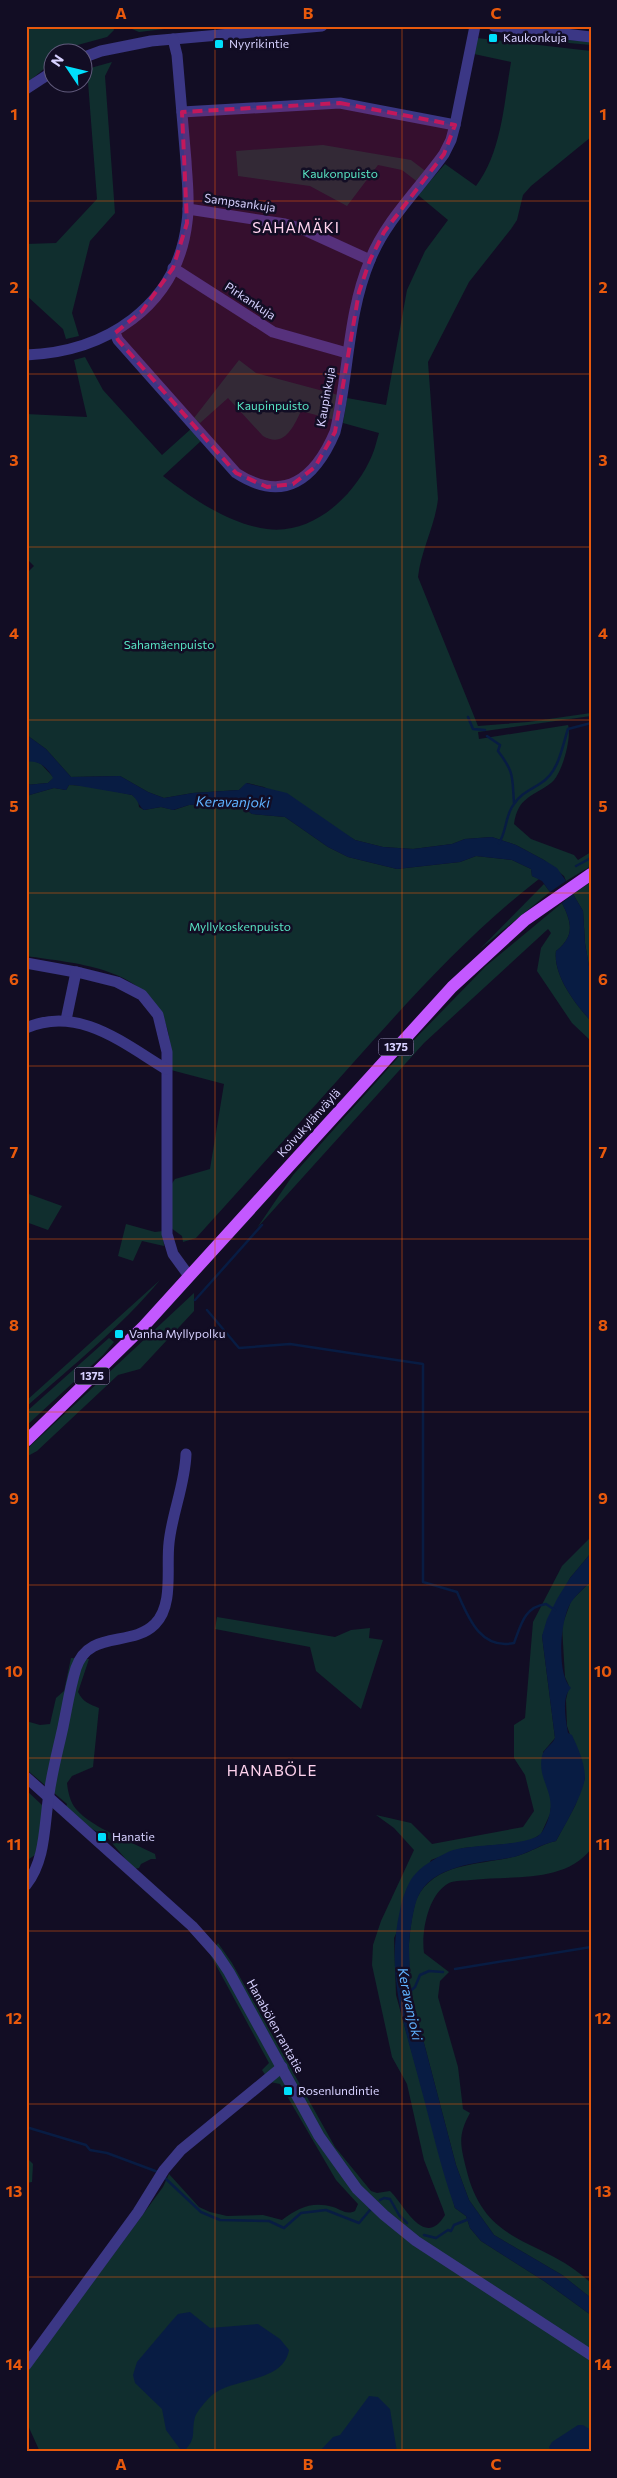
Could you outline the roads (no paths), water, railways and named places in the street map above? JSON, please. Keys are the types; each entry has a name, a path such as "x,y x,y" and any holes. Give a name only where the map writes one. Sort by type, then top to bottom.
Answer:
{"main road":[{"name":"Koivukylänväylä","path":"26,1442 62,1405 123,1348 420,1020 499,943 549,902 591,874"},
{"name":"Koivukylänväylä","path":"26,1434 62,1405"}],"street":[{"path":"92,54 101,51 173,39 322,26"},
{"path":"182,112 340,103 455,125 476,26"},
{"path":"494,26 591,37"},
{"path":"26,356 72,350 115,333 153,299 174,268 188,223 188,209 177,55 173,39"},
{"path":"26,89 42,79"},
{"name":"Kaupinkuja","path":"115,333 118,340 236,473 252,483 267,487 293,484 310,472 327,450 340,413 347,353 359,292 370,260 384,232 444,154 451,140 455,125"},
{"name":"Sampsankuja","path":"188,209 300,228 370,260"},
{"name":"Pirkankuja","path":"174,268 273,332 347,353"},
{"path":"26,963 117,982 132,989 151,1005 158,1015 163,1031 166,1068 167,1234 173,1254 189,1276"},
{"path":"66,1020 76,972"},
{"path":"26,1028 51,1020 66,1020 89,1026 166,1068"},
{"path":"26,1885 37,1868 41,1856 48,1796 73,1679 80,1658 84,1652 97,1644 148,1631 157,1623 162,1611 167,1595 169,1543 182,1484 186,1454"},
{"name":"Hanabölen rantatie","path":"26,1777 192,1926 217,1954 229,1972 336,2163 357,2189 384,2216 416,2241 591,2355"},
{"path":"26,2365 116,2243 164,2170 180,2150 282,2068"}],"water":[{"name":"Keravanjoki","path":"26,732 28,736 46,749 71,777 120,776 148,792 164,798 193,793 239,790 246,783 287,793 355,840 383,847 413,849 452,844 465,839 492,837 516,845 544,860 557,868 566,881 550,892 542,881 532,876 531,869 512,860 476,856 460,862 397,869 348,857 328,847 285,817 252,814 243,807 207,804 189,805 173,810 161,807 144,810 132,795 74,785 69,785 66,790 54,788 26,796 26,785 48,783 53,778 42,765 30,761 26,762"},
{"path":"573,894 583,911 585,943 591,978 591,1021 566,989 556,960 556,951 566,940 570,929 570,923 562,903"},
{"name":"Keravanjoki","path":"591,1553 591,1581 574,1598 568,1609 561,1645 563,1671 566,1681 571,1688 566,1697 565,1716 568,1733 572,1735 583,1765 585,1776 582,1791 556,1841 514,1857 473,1863 446,1871 424,1887 417,1899 411,1923 408,1982 456,2165 469,2200 494,2235 562,2275 591,2298 591,2315 544,2281 481,2241 470,2228 466,2216 455,2208 403,2022 396,1979 395,1957 396,1934 402,1902 406,1889 419,1870 448,1852 470,1847 513,1843 536,1837 542,1832 548,1819 550,1799 541,1766 542,1756 555,1738 542,1636 547,1619 557,1599 570,1578"},
{"path":"190,2312 210,2328 258,2324 280,2339 289,2350 285,2361 277,2369 255,2379 220,2390 211,2396 196,2415 193,2438 189,2445 186,2449 180,2449 166,2430 162,2409 135,2383 133,2375 137,2362 178,2314"},
{"path":"369,2396 378,2397 390,2409 397,2452 319,2452 333,2437 340,2435"},
{"path":"578,2425 583,2425 591,2430 591,2452 551,2452 549,2447 552,2442"}],"waterway":[{"path":"468,717 473,729 485,730"},
{"path":"499,843 511,808 523,794 547,778 556,766 568,729 591,723"},
{"path":"487,736 500,745 498,751 512,776 514,803"},
{"path":"576,866 591,858"},
{"path":"195,1300 262,1225"},
{"path":"207,1310 239,1348 290,1344 423,1364 423,1582 457,1592 477,1630 492,1642 502,1644 514,1643 521,1624 528,1613 546,1604 555,1610"},
{"path":"455,1969 591,1947"},
{"name":"Keravanjoki","path":"408,1993 415,1987 420,1975 429,1971 443,1972"},
{"path":"26,2127 86,2145 90,2150 107,2153 158,2172"},
{"path":"165,2178 201,2212 220,2220 269,2221 284,2228 301,2213 326,2210 359,2223 370,2210"},
{"path":"380,2200 384,2198 390,2199 399,2215 407,2223"},
{"path":"424,2235 436,2238 448,2230 451,2231 454,2225 469,2219"}],"place":[{"name":"Kaukonkuja","path":"493,38"},
{"name":"Nyyrikintie","path":"219,44"},
{"name":"Vanha Myllypolku","path":"119,1334"},
{"name":"Hanatie","path":"102,1837"},
{"name":"Rosenlundintie","path":"288,2091"}],"district":[{"name":"SAHAMÄKI","path":"296,228"},
{"name":"HANABÖLE","path":"272,1771"}],"park label":[{"name":"Kaukonpuisto","path":"340,174"},
{"name":"Kaupinpuisto","path":"273,406"},
{"name":"Sahamäenpuisto","path":"169,645"},
{"name":"Myllykoskenpuisto","path":"240,927"}]}
